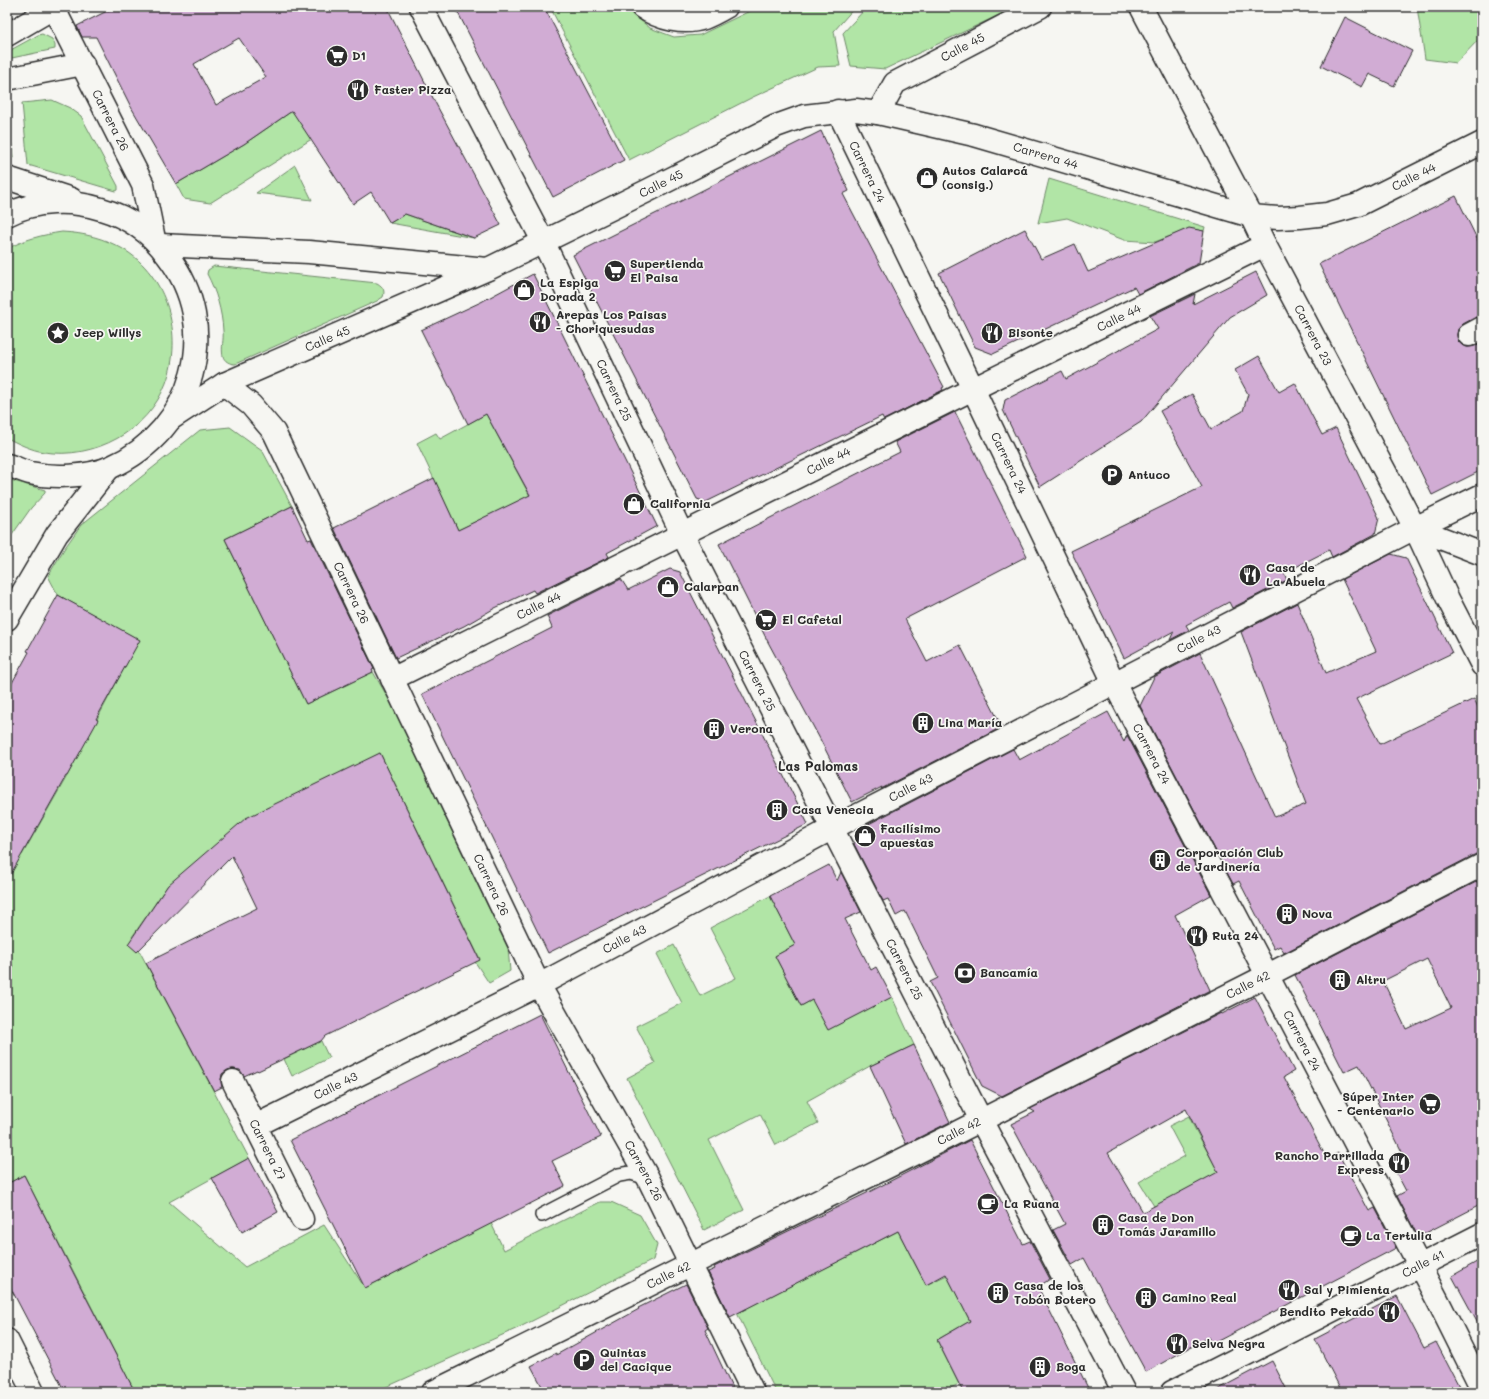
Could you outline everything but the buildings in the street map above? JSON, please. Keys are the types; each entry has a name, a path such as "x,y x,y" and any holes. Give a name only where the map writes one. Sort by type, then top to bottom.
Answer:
{"main road":[{"path":"7,35 54,7"},
{"name":"Carrera 26","path":"54,7 144,184 157,242"},
{"name":"Carrera 25","path":"421,7 543,241 682,534 981,1120 1124,1392"},
{"path":"642,7 650,13 674,14 703,18 726,7"},
{"name":"Calle 45","path":"878,113 895,83 1040,7"},
{"name":"Carrera 23","path":"1141,7 1415,528 1448,599 1482,665"},
{"path":"7,79 83,64"},
{"name":"Carrera 44","path":"838,111 856,110 878,113 974,135 1251,216"},
{"name":"Calle 45","path":"172,418 224,384 488,269 543,241 647,192 776,126 804,116 838,111"},
{"name":"Carrera 24","path":"838,111 1114,683 1266,976 1420,1265 1482,1389"},
{"name":"Calle 44","path":"1251,216 1278,218 1300,217 1328,214 1358,205 1482,143"},
{"path":"7,178 114,213 135,224 157,242 176,266 188,290 195,315 197,336 194,369 185,394 172,418 154,438 138,451 110,468 83,474 57,476 30,473 7,465"},
{"path":"7,215 37,205 64,203 91,206"},
{"path":"157,242 309,252 488,269"},
{"name":"Calle 44","path":"392,678 1266,245"},
{"name":"Carrera 26","path":"224,384 251,405 274,432 539,984 648,1178 753,1392"},
{"path":"7,619 57,534 110,468"},
{"name":"Calle 43","path":"255,1126 539,984 832,828 1482,495"},
{"path":"1415,528 1482,554"},
{"name":"Calle 42","path":"433,1392 981,1120 1482,865"},
{"name":"Carrera 27","path":"234,1081 302,1219"},
{"name":"Calle 41","path":"1172,1392 1482,1234"},
{"path":"7,1340 33,1392"}],"lane":[{"path":"542,1216 619,1175 631,1173 648,1178"}],"green space":[{"path":"550,7 624,7 650,28 674,37 700,35 758,7 855,7 834,31 840,66 818,67 753,97 629,160"},
{"path":"867,7 1016,7 885,69 851,66 843,33"},
{"path":"1417,7 1482,7 1482,36 1456,63 1425,59"},
{"path":"42,34 52,39 55,49 7,59 7,52"},
{"path":"52,100 70,108 81,116 118,186 118,190 116,191 28,165 22,103"},
{"path":"8,106 13,158 7,157"},
{"path":"298,107 318,135 210,203 184,199 176,184 244,144"},
{"path":"295,165 312,200 256,193"},
{"path":"1049,179 1205,227 1204,231 1189,229 1155,242 1124,240 1067,218 1038,223"},
{"path":"405,214 474,238 390,223"},
{"path":"62,232 86,235 101,239 116,245 138,260 151,274 161,290 168,308 172,326 173,345 171,365 166,383 158,400 133,428 100,446 82,451 63,453 34,450 7,438 7,249 34,238"},
{"path":"214,266 377,283 383,288 384,295 377,301 233,364 226,361 223,356 223,334 220,309 216,294 207,274 208,270"},
{"path":"486,414 530,496 458,530 417,443 436,433 440,439"},
{"path":"230,427 262,450 292,506 225,539 306,704 373,672 390,701 508,948 510,971 489,983 475,962 480,959 380,753 168,885 132,937 249,1158 169,1202 245,1267 324,1225 365,1288 491,1223 504,1250 600,1202 611,1202 640,1215 657,1245 653,1260 518,1328 375,1392 135,1392 24,1175 7,1184 7,974 14,967 7,960 7,847 22,855 67,776 139,640 58,595 48,576 64,549 81,525 200,430"},
{"path":"7,479 45,490 45,493 31,508 7,542"},
{"path":"770,896 795,945 775,956 801,1006 812,1000 892,997 914,1045 870,1066 807,1101 818,1123 776,1145 760,1114 709,1140 744,1210 704,1230 627,1078 655,1063 636,1026 682,1003 657,954 674,945 700,996 736,978 710,928"},
{"path":"321,1041 329,1058 292,1076 284,1059"},
{"path":"1189,1116 1237,1206 1154,1206 1139,1182 1185,1156 1169,1126"},
{"path":"898,1231 926,1285 947,1275 970,1321 937,1340 959,1384 942,1392 776,1392 737,1313"}],"place":[{"name":"D1","path":"337,56"},
{"name":"Faster Pizza","path":"358,90"},
{"name":"Autos Calarcá (consig.)","path":"927,178"},
{"name":"Supertienda El Paisa","path":"615,271"},
{"name":"La Espiga Dorada 2","path":"524,290"},
{"name":"Arepas Los Paisas - Choriquesudas","path":"540,322"},
{"name":"Jeep Willys","path":"58,333"},
{"name":"Bisonte","path":"992,333"},
{"name":"Antuco","path":"1112,475"},
{"name":"California","path":"634,504"},
{"name":"Casa de La Abuela","path":"1250,575"},
{"name":"Calarpan","path":"668,587"},
{"name":"El Cafetal","path":"766,620"},
{"name":"Lina María","path":"923,723"},
{"name":"Verona","path":"714,729"},
{"name":"Casa Venecia","path":"777,810"},
{"name":"Facilísimo apuestas","path":"865,836"},
{"name":"Corporación Club de Jardinería","path":"1160,860"},
{"name":"Nova","path":"1287,914"},
{"name":"Ruta 24","path":"1197,936"},
{"name":"Bancamía","path":"965,973"},
{"name":"Altru","path":"1340,980"},
{"name":"Súper Inter - Centenario","path":"1430,1104"},
{"name":"Rancho Parrillada Express","path":"1399,1163"},
{"name":"La Ruana","path":"988,1204"},
{"name":"Casa de Don Tomás Jaramillo","path":"1103,1225"},
{"name":"La Tertulia","path":"1351,1236"},
{"name":"Sal y Pimienta","path":"1289,1290"},
{"name":"Casa de los Tobón Botero","path":"998,1293"},
{"name":"Camino Real","path":"1146,1298"},
{"name":"Bendito Pekado","path":"1389,1312"},
{"name":"Selva Negra","path":"1177,1344"},
{"name":"Quintas del Cacique","path":"584,1360"},
{"name":"Boga","path":"1040,1367"}],"district":[{"name":"Las Palomas","path":"818,766"}]}
